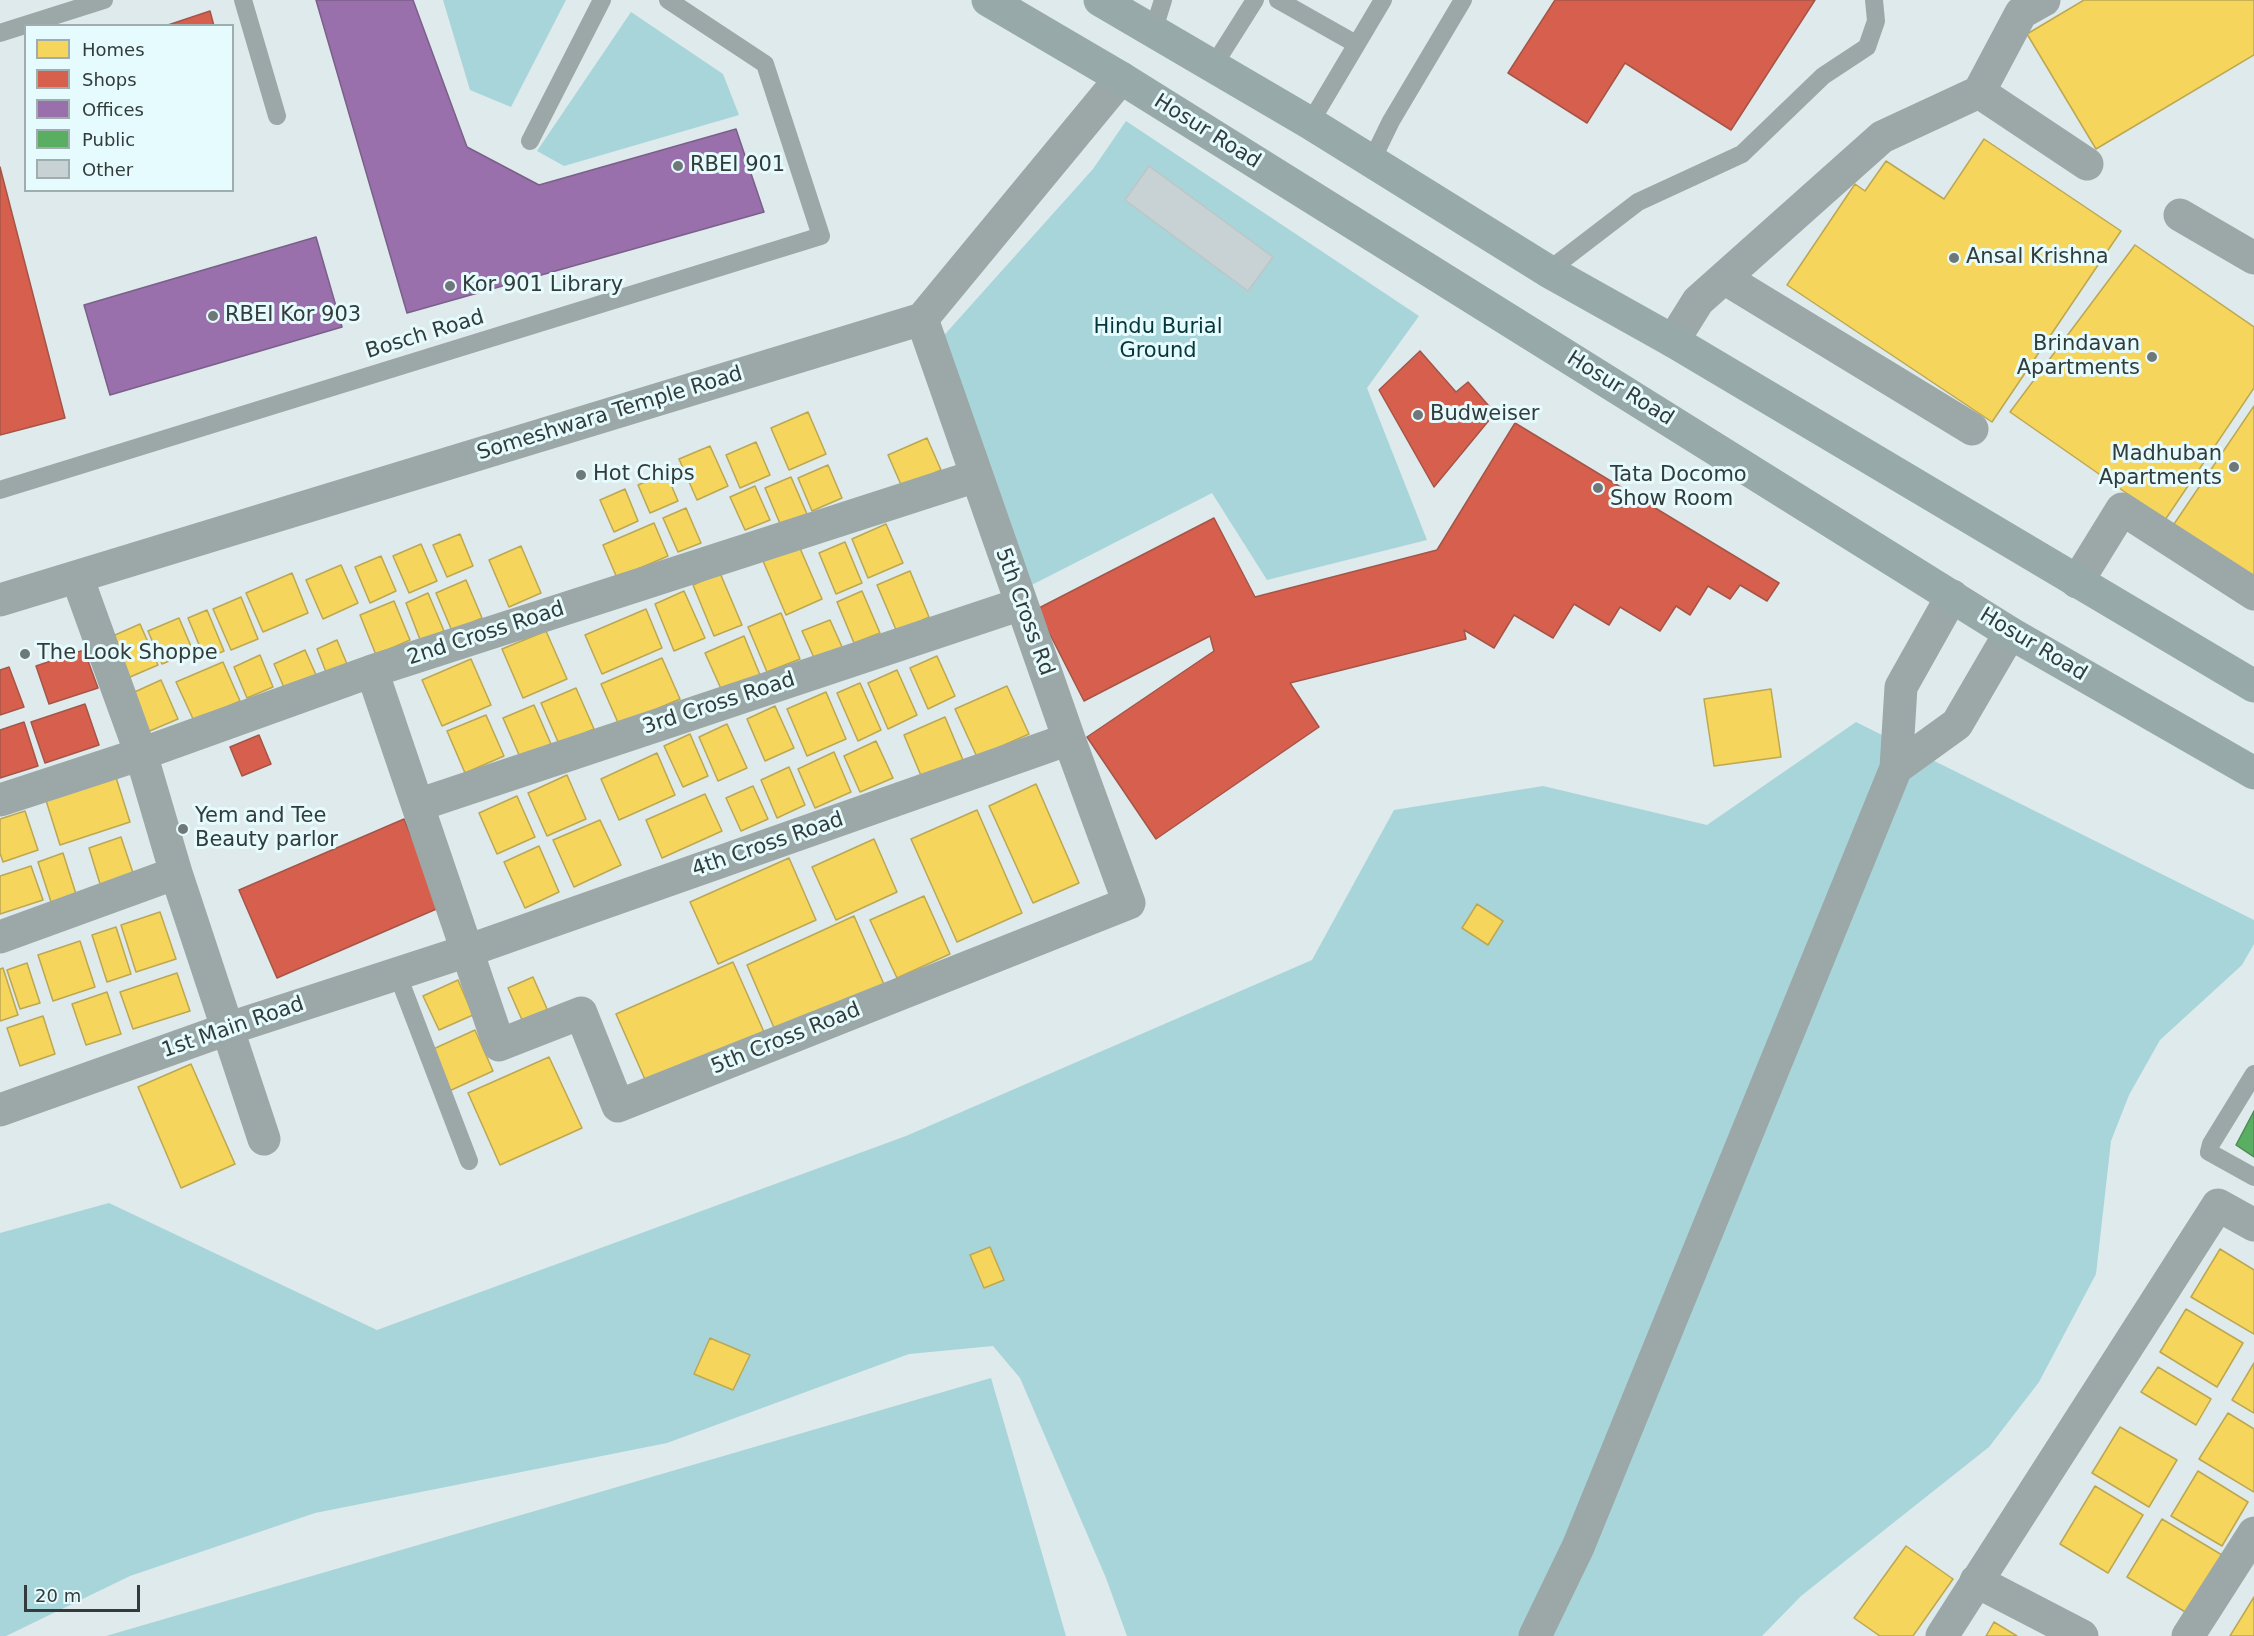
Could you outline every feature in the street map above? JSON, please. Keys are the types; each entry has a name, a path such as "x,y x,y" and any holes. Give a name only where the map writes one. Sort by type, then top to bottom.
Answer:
{"main road":[{"name":"Hosur Road","path":"988,0 1121,78 2010,633 2254,773"},
{"path":"1100,0 1212,68 1310,123 1548,271 1673,341 2254,687"}],"street":[{"path":"1673,341 1698,301 1882,137 1979,92 2021,14 2044,0"},
{"path":"922,319 1121,78"},
{"path":"1979,92 2087,165"},
{"path":"2180,215 2254,258"},
{"path":"1724,278 1972,429"},
{"name":"5th Cross Rd","path":"922,319 1021,604 1129,903"},
{"name":"Someshwara Temple Road","path":"0,600 922,319"},
{"name":"2nd Cross Road","path":"0,800 141,754 372,671 976,476"},
{"path":"2077,582 2122,509 2254,594"},
{"path":"76,577 141,754 176,873 264,1139"},
{"path":"1535,1636 1578,1547 1896,768 1901,687 1952,596"},
{"name":"3rd Cross Road","path":"418,805 1021,604"},
{"path":"1896,768 1957,724 2010,633"},
{"path":"372,671 467,951"},
{"name":"4th Cross Road","path":"467,951 1069,739"},
{"path":"0,937 176,873"},
{"name":"5th Cross Road","path":"467,951 499,1045 581,1013 618,1106 1129,903"},
{"name":"1st Main Road","path":"0,1110 227,1029 467,951"},
{"path":"1942,1636 2218,1204 2254,1225"},
{"path":"2188,1636 2254,1533"},
{"path":"1976,1581 2082,1636"}],"lane":[{"path":"28,24 104,0"},
{"path":"243,0 278,116"},
{"path":"530,141 602,0"},
{"name":"Bosch Road","path":"0,490 821,236 765,64 668,0"},
{"path":"1153,32 1163,0"},
{"path":"1212,68 1256,0"},
{"path":"1278,0 1356,44"},
{"path":"1310,123 1383,0"},
{"path":"1371,162 1391,121 1463,0"},
{"path":"1548,271 1638,202 1742,154 1823,76 1867,47 1876,21 1874,0"},
{"path":"0,33 24,25"},
{"path":"398,974 469,1161"},
{"path":"2254,1074 2211,1144 2210,1152 2254,1177"}],"green space":[{"path":"443,0 566,0 511,107 470,90"},
{"path":"631,12 723,74 739,115 564,166 537,151"},
{"name":"Hindu Burial Ground","path":"1126,121 1419,316 1367,388 1427,540 1267,580 1212,493 1020,591 938,342 1093,169"},
{"path":"1856,722 2254,920 2254,944 2242,965 2160,1040 2129,1095 2111,1141 2096,1274 2039,1382 1989,1447 1801,1596 1762,1636 1127,1636 1106,1578 1020,1378 993,1346 909,1354 667,1443 315,1513 130,1576 6,1636 0,1636 0,1233 109,1203 377,1330 906,1136 1312,960 1394,810 1543,786 1707,825"},
{"path":"991,1378 1066,1636 106,1636"}],"building: Homes":[{"path":"2084,0 2254,0 2254,55 2096,149 2027,34"},
{"name":"Ansal Krishna","path":"1984,139 2121,231 1992,422 1787,285 1855,184 1865,191 1886,161 1944,199"},
{"name":"Brindavan Apartments","path":"2135,245 2254,327 2254,388 2165,520 2010,412"},
{"name":"Madhuban Apartments","path":"2254,406 2254,582 2172,527"},
{"path":"808,412 826,454 789,470 771,428"},
{"path":"927,438 941,470 902,487 888,455"},
{"path":"756,442 770,475 740,488 726,455"},
{"path":"710,446 728,486 697,500 679,459"},
{"path":"828,465 842,498 812,511 798,478"},
{"path":"666,473 678,501 650,513 638,485"},
{"path":"791,477 807,514 781,526 765,488"},
{"path":"755,486 770,520 745,530 730,497"},
{"path":"625,489 638,521 614,532 600,500"},
{"path":"686,508 701,543 678,552 663,518"},
{"path":"654,523 668,556 617,578 603,545"},
{"path":"886,524 903,563 868,578 852,539"},
{"path":"460,534 473,566 447,577 433,545"},
{"path":"845,542 862,583 836,594 819,553"},
{"path":"421,544 437,581 409,593 393,556"},
{"path":"521,546 541,593 509,607 489,560"},
{"path":"799,546 822,599 786,615 763,561"},
{"path":"381,556 396,591 370,603 355,567"},
{"path":"341,565 358,603 323,619 306,580"},
{"path":"910,571 929,617 897,632 877,585"},
{"path":"292,573 308,613 263,632 246,593"},
{"path":"720,573 742,625 714,636 693,585"},
{"path":"466,580 482,618 452,631 436,593"},
{"path":"684,591 705,638 674,651 655,604"},
{"path":"862,591 880,633 854,643 837,602"},
{"path":"428,593 444,631 421,642 406,603"},
{"path":"241,597 258,639 231,650 213,609"},
{"path":"394,601 410,640 376,655 360,615"},
{"path":"646,609 662,648 602,674 585,635"},
{"path":"207,610 224,651 205,659 188,618"},
{"path":"781,613 800,659 767,672 748,627"},
{"path":"179,618 193,651 162,664 148,631"},
{"path":"830,620 843,649 815,660 802,631"},
{"path":"140,624 158,665 123,680 106,639"},
{"path":"546,631 567,679 523,698 502,649"},
{"path":"744,636 760,675 722,691 705,653"},
{"path":"337,640 347,664 326,672 317,649"},
{"path":"305,650 317,677 285,690 274,664"},
{"path":"260,655 273,687 247,698 234,667"},
{"path":"937,656 955,696 928,709 910,668"},
{"path":"662,658 680,699 619,725 601,684"},
{"path":"471,659 491,705 442,726 422,680"},
{"path":"223,662 240,701 194,721 176,682"},
{"path":"897,670 917,715 888,729 868,683"},
{"path":"161,680 178,719 145,733 128,695"},
{"path":"860,683 881,730 858,741 837,693"},
{"path":"1007,686 1029,734 977,757 955,709"},
{"path":"576,688 594,729 559,744 541,703"},
{"path":"1771,689 1781,757 1714,766 1704,699"},
{"path":"826,692 846,739 807,756 787,709"},
{"path":"534,705 551,744 520,757 503,718"},
{"path":"775,706 794,748 765,761 747,719"},
{"path":"486,715 504,756 465,773 447,731"},
{"path":"945,717 963,760 922,778 904,735"},
{"path":"727,724 747,768 718,781 699,737"},
{"path":"690,734 708,776 683,787 664,746"},
{"path":"876,741 893,778 860,792 844,756"},
{"path":"834,752 851,792 815,808 798,769"},
{"path":"657,753 675,795 619,820 601,779"},
{"path":"789,767 805,805 777,818 761,780"},
{"path":"114,771 130,822 60,845 44,794"},
{"path":"567,775 586,819 547,836 528,793"},
{"path":"1036,784 1079,883 1033,903 989,806"},
{"path":"753,786 768,819 741,831 726,798"},
{"path":"705,794 722,831 662,858 646,820"},
{"path":"517,796 535,837 497,854 479,813"},
{"path":"977,810 1022,913 957,942 911,839"},
{"path":"25,811 38,850 3,862 0,853 0,819"},
{"path":"600,820 621,865 574,887 553,840"},
{"path":"121,837 134,876 101,887 89,848"},
{"path":"874,839 897,892 836,920 812,867"},
{"path":"539,846 559,892 525,908 504,862"},
{"path":"63,853 76,894 51,902 38,862"},
{"path":"789,858 816,920 718,964 690,902"},
{"path":"31,866 43,900 0,914 0,876"},
{"path":"924,896 950,954 897,978 870,920"},
{"path":"1477,904 1503,921 1488,945 1462,928"},
{"path":"160,912 176,959 136,972 121,925"},
{"path":"854,916 886,989 778,1037 747,965"},
{"path":"116,927 131,974 107,982 92,935"},
{"path":"80,941 95,987 53,1001 38,955"},
{"path":"733,962 764,1032 647,1084 616,1014"},
{"path":"27,963 40,1003 20,1009 7,970"},
{"path":"3,968 18,1015 0,1021 0,969"},
{"path":"177,973 190,1011 133,1029 120,992"},
{"path":"533,977 551,1018 526,1029 508,988"},
{"path":"458,980 473,1015 439,1030 423,996"},
{"path":"107,992 121,1034 86,1045 72,1004"},
{"path":"43,1016 55,1054 20,1066 7,1028"},
{"path":"475,1030 493,1071 447,1092 429,1051"},
{"path":"549,1057 582,1128 500,1165 468,1093"},
{"path":"191,1064 235,1164 181,1188 138,1087"},
{"path":"990,1247 1004,1280 984,1288 970,1255"},
{"path":"2220,1249 2254,1270 2254,1334 2191,1297"},
{"path":"2186,1309 2243,1343 2217,1387 2160,1352"},
{"path":"710,1338 750,1355 733,1390 694,1374"},
{"path":"2254,1363 2254,1413 2232,1400"},
{"path":"2158,1367 2211,1399 2196,1425 2141,1392"},
{"path":"2228,1413 2254,1429 2254,1492 2199,1459"},
{"path":"2120,1427 2177,1460 2149,1507 2092,1473"},
{"path":"2198,1471 2248,1502 2222,1546 2171,1516"},
{"path":"2095,1486 2143,1515 2108,1573 2060,1544"},
{"path":"2162,1519 2222,1555 2187,1613 2127,1577"},
{"path":"1906,1546 1953,1579 1913,1636 1880,1636 1854,1618"},
{"path":"2254,1597 2254,1636 2230,1636"},
{"path":"1994,1622 2017,1636 1986,1636"}],"building: Shops":[{"path":"1555,0 1815,0 1731,130 1625,63 1587,123 1508,73"},
{"path":"210,11 213,24 171,24"},
{"path":"0,167 65,418 0,435"},
{"path":"1420,351 1456,392 1468,382 1495,413 1434,487 1379,390"},
{"path":"1515,423 1779,583 1767,601 1740,585 1730,599 1708,586 1690,615 1676,606 1660,631 1620,607 1609,625 1574,604 1553,638 1514,615 1494,648 1464,630 1466,639 1290,683 1319,727 1156,839 1087,737 1214,651 1210,636 1084,701 1037,609 1214,518 1255,597 1437,550"},
{"path":"84,650 98,688 49,704 36,666"},
{"path":"9,667 24,707 0,715 0,670"},
{"path":"85,704 99,745 45,763 31,722"},
{"path":"24,722 38,766 0,778 0,730"},
{"path":"259,735 271,764 242,776 230,747"},
{"path":"404,819 441,907 277,978 239,890"}],"building: Offices":[{"name":"RBEI 901","path":"316,0 413,0 467,147 539,185 736,129 764,212 407,313"},
{"name":"RBEI Kor 903","path":"316,237 342,327 110,395 84,305"}],"building: Public":[{"path":"2254,1111 2254,1157 2236,1145"}],"building: Other":[{"path":"1149,166 1273,257 1248,291 1125,200"}],"place":[{"name":"RBEI 901","path":"678,166"},
{"name":"Ansal Krishna","path":"1954,258"},
{"name":"Kor 901 Library","path":"450,286"},
{"name":"RBEI Kor 903","path":"213,316"},
{"name":"Brindavan Apartments","path":"2152,357"},
{"name":"Budweiser","path":"1418,415"},
{"name":"Madhuban Apartments","path":"2234,467"},
{"name":"Hot Chips","path":"581,475"},
{"name":"Tata Docomo Show Room","path":"1598,488"},
{"name":"The Look Shoppe","path":"25,654"},
{"name":"Yem and Tee Beauty parlor","path":"183,829"}]}
